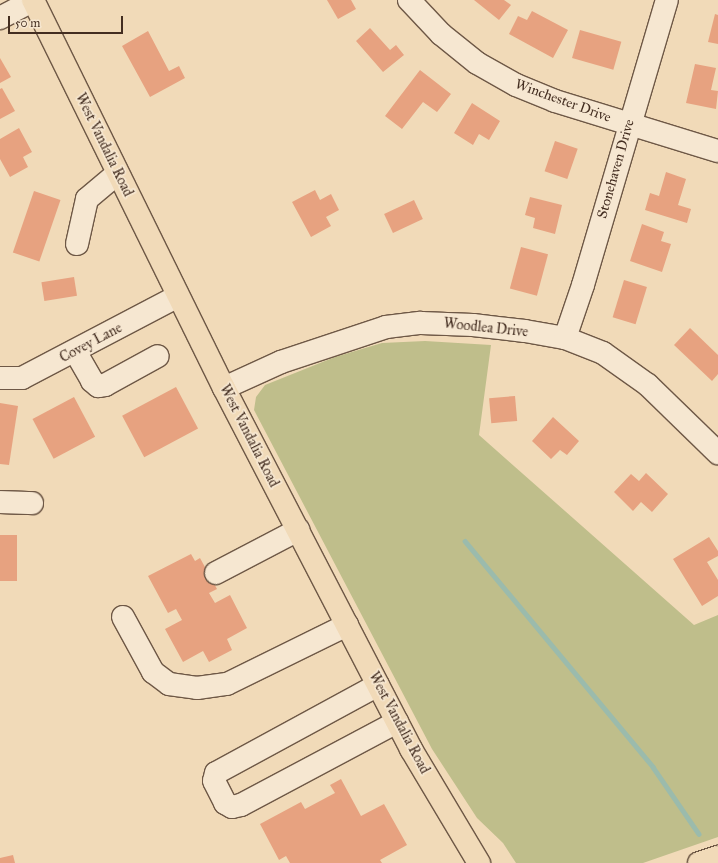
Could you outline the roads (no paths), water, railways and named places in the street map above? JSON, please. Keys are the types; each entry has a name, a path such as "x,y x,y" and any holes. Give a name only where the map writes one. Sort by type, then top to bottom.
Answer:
{"main road":[{"name":"West Vandalia Road","path":"34,0 224,388 378,686 397,722 480,863"},
{"path":"699,863 718,857"}],"street":[{"path":"0,18 34,0"},
{"name":"Winchester Drive","path":"410,0 441,34 477,63 516,85 555,101 718,151"},
{"name":"Stonehaven Drive","path":"565,338 583,285 629,124 667,0"},
{"path":"76,244 87,199 118,173"},
{"name":"Covey Lane","path":"0,378 22,378 178,296"},
{"name":"Woodlea Drive","path":"224,388 281,362 386,327 421,323 473,325 565,338 603,353 648,385 718,453"},
{"path":"75,351 92,381 98,386 104,385 158,356"},
{"path":"0,502 32,503"},
{"path":"216,573 298,530"},
{"path":"123,617 153,672 169,684 197,688 228,684 347,625"},
{"path":"378,686 216,773 214,781 225,803 232,807 241,805 368,736 397,722"}],"waterway":[{"path":"465,541 653,767 699,834"}]}
